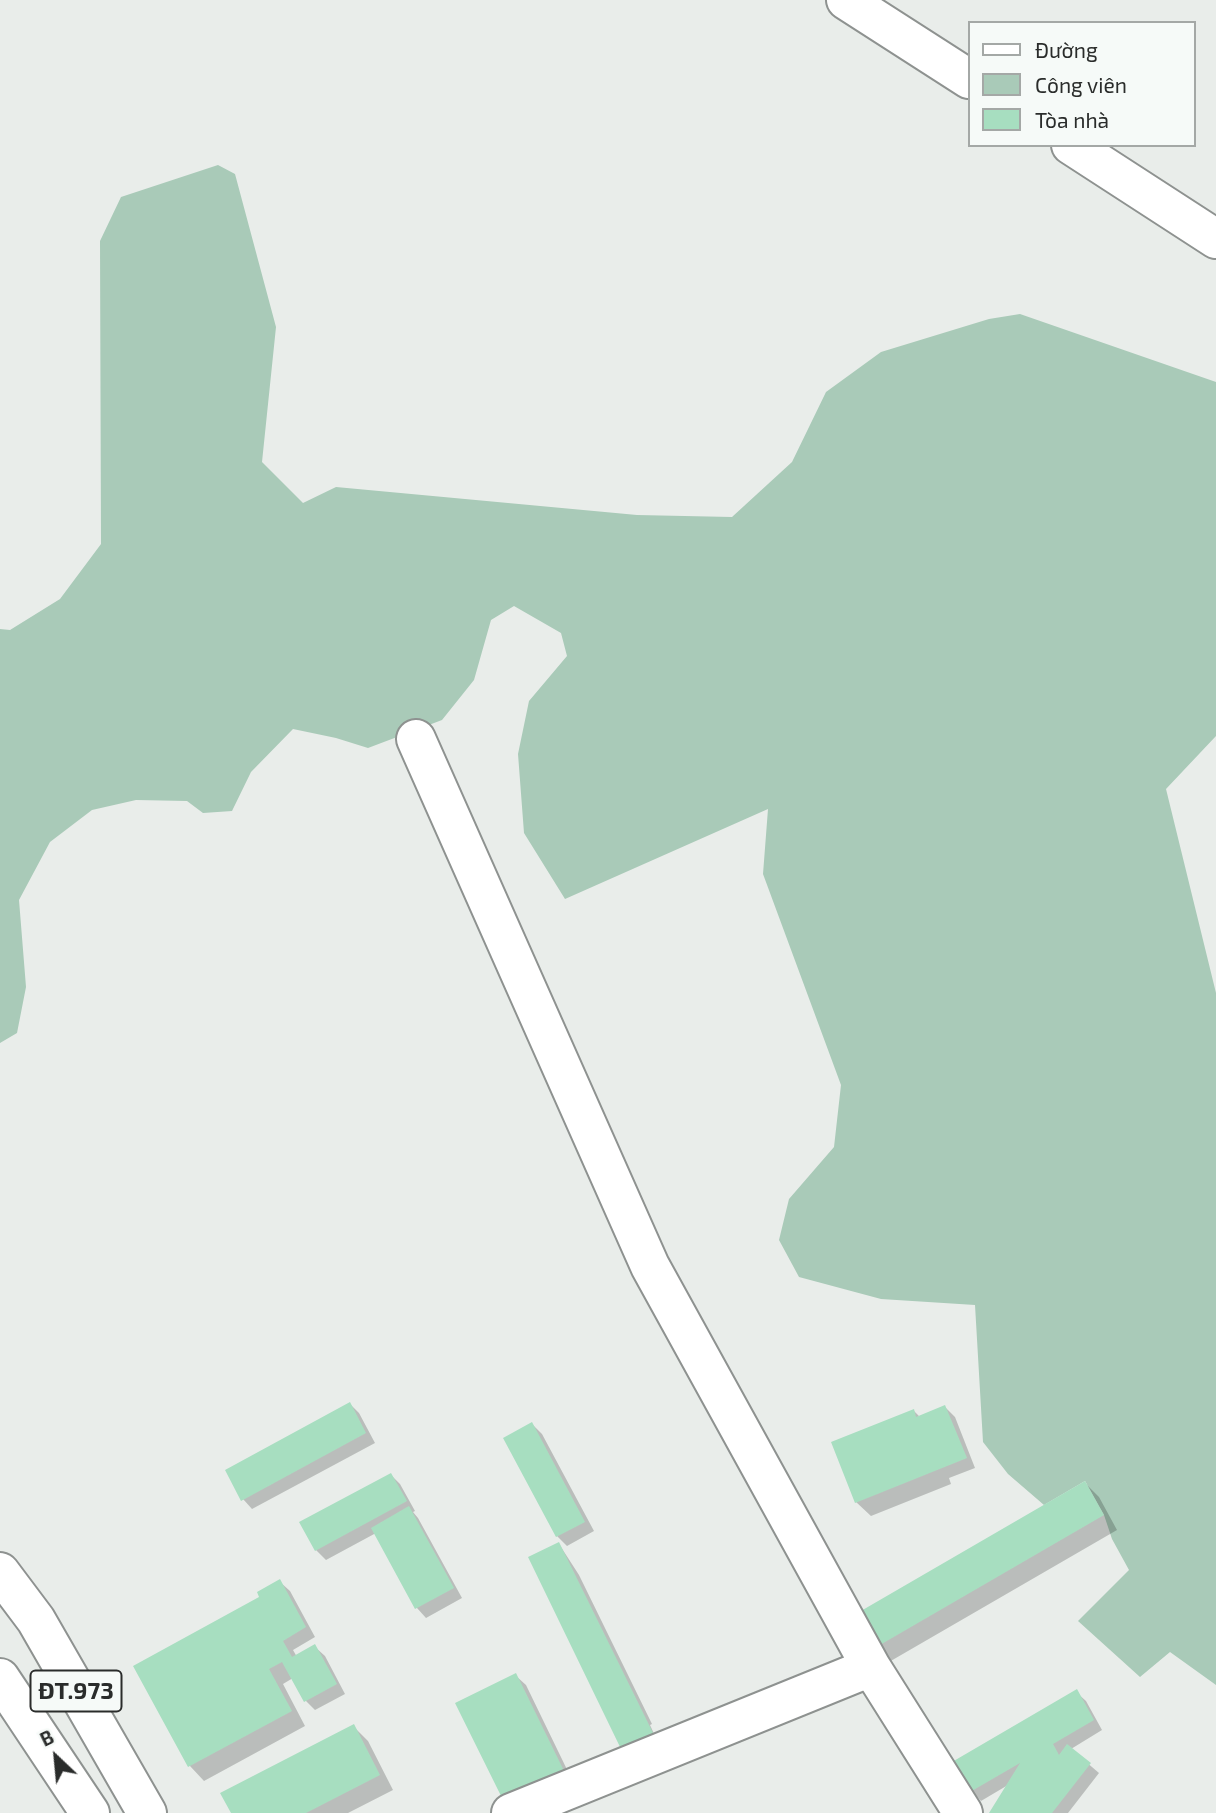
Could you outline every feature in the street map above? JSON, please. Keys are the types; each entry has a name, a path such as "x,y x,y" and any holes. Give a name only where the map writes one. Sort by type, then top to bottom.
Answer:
{"street":[{"path":"846,0 968,78"},
{"path":"1074,147 1216,239"},
{"path":"416,740 650,1266 871,1667 963,1813"},
{"name":"ĐT.973","path":"0,1572 36,1620 147,1813"},
{"path":"511,1813 871,1667"},
{"name":"ĐT.973","path":"0,1678 90,1813"}],"green space":[{"path":"218,165 235,174 276,327 262,462 303,503 336,487 637,515 732,517 792,462 826,392 881,352 989,319 1020,314 1216,382 1216,736 1166,789 1216,993 1216,1685 1170,1652 1140,1677 1078,1621 1129,1570 1085,1481 1044,1505 1008,1474 983,1442 975,1305 881,1299 799,1277 779,1240 789,1199 834,1147 841,1085 763,874 768,809 565,899 524,833 518,754 529,701 567,656 561,633 514,606 491,620 474,680 442,720 368,748 293,729 251,772 232,811 203,813 187,801 136,800 92,810 50,842 19,900 26,987 17,1033 0,1043 0,629 10,630 60,599 101,544 100,241 121,197"}],"building":[{"path":"350,1402 366,1433 241,1501 225,1470"},
{"path":"945,1405 967,1458 855,1503 831,1442 914,1409 916,1417"},
{"path":"532,1422 585,1522 556,1537 503,1438"},
{"path":"391,1473 407,1501 315,1551 299,1522"},
{"path":"1085,1481 1104,1515 873,1649 854,1615"},
{"path":"409,1506 454,1588 415,1609 371,1528"},
{"path":"559,1542 653,1733 621,1749 528,1557"},
{"path":"280,1579 306,1627 283,1641 292,1657 315,1644 337,1684 304,1702 282,1662 269,1669 292,1711 188,1767 133,1666 259,1597 257,1592"},
{"path":"516,1673 566,1775 505,1804 455,1703"},
{"path":"1077,1689 1094,1720 1053,1744 1059,1755 1067,1744 1091,1763 1052,1813 989,1813 1020,1763 970,1792 952,1762"},
{"path":"354,1724 380,1775 306,1813 231,1813 220,1793"}]}
